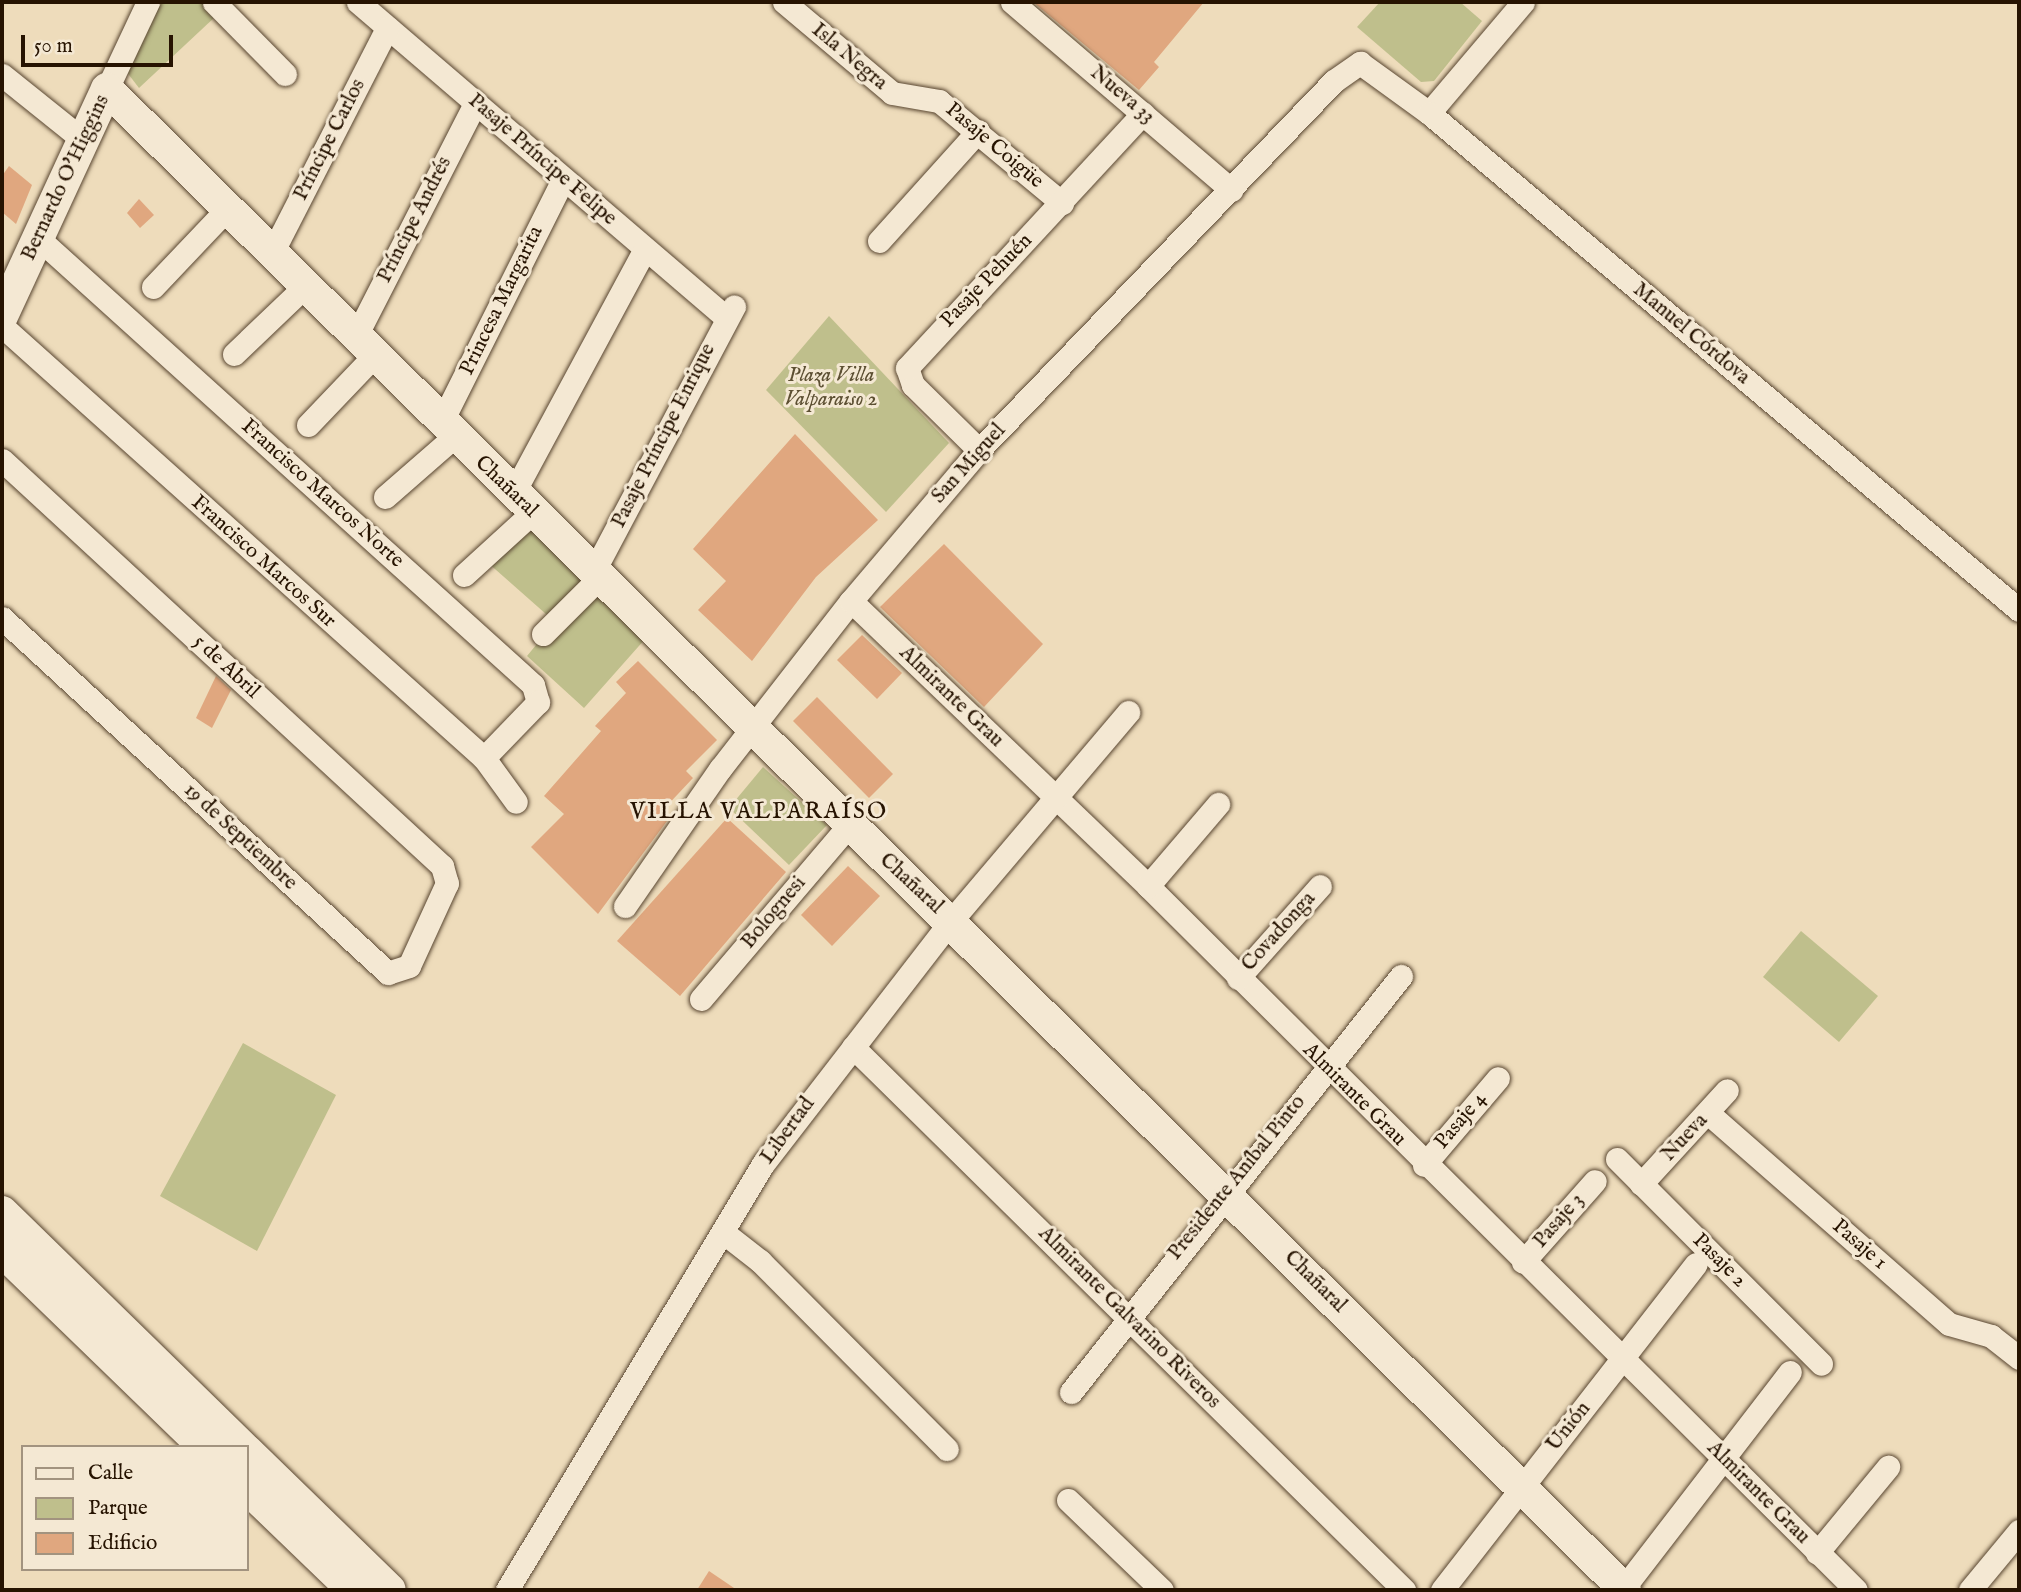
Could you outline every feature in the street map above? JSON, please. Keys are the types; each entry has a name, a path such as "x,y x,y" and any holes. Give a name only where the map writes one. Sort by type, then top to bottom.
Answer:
{"street":[{"name":"Bernardo O'Higgins","path":"2,316 148,2"},
{"path":"214,2 285,74"},
{"name":"Pasaje Príncipe Felipe","path":"358,2 645,249 731,311"},
{"name":"Isla Negra","path":"784,2 892,93 922,94"},
{"name":"Nueva 33","path":"1012,2 1231,190"},
{"path":"1429,113 1523,2"},
{"name":"Príncipe Carlos","path":"272,253 387,27"},
{"name":"Manuel Córdova","path":"1360,63 1429,113 2019,610"},
{"name":"San Miguel","path":"625,906 752,729 851,601 979,450 1344,70 1360,63"},
{"path":"2,75 83,140"},
{"name":"Chañaral","path":"107,89 448,430 598,573 848,826 951,922 1623,1590"},
{"name":"Pasaje Coigüe","path":"922,94 978,131 1062,203"},
{"name":"Príncipe Andrés","path":"308,425 365,347 475,103"},
{"name":"Pasaje Pehuén","path":"979,450 914,385 907,368 1143,113"},
{"path":"879,241 978,131"},
{"name":"Princesa Margarita","path":"448,430 563,178"},
{"path":"153,288 227,209"},
{"name":"Francisco Marcos Norte","path":"38,237 533,685 538,702 484,758"},
{"path":"464,575 523,504 645,249"},
{"path":"234,354 304,286"},
{"name":"Pasaje Príncipe Enrique","path":"543,634 598,573 731,311"},
{"name":"Francisco Marcos Sur","path":"2,326 484,758 516,802"},
{"path":"385,497 448,430"},
{"name":"5 de Abril","path":"2,460 448,875"},
{"name":"Almirante Grau","path":"851,601 1148,886 1424,1165 1856,1590"},
{"name":"19 de Septiembre","path":"2,618 388,973 409,966 448,875"},
{"name":"Libertad","path":"507,1590 724,1233 763,1164 951,922 1128,712"},
{"path":"1148,886 1218,804"},
{"name":"Bolognesi","path":"701,999 848,826"},
{"name":"Covadonga","path":"1238,978 1320,886"},
{"name":"Presidente Aníbal Pinto","path":"1070,1392 1126,1316 1401,976"},
{"name":"Almirante Galvarino Riveros","path":"853,1047 1404,1590"},
{"name":"Pasaje 4","path":"1424,1165 1497,1078"},
{"name":"Nueva","path":"1641,1184 1727,1090"},
{"name":"Pasaje 1","path":"1708,1113 1949,1324 1991,1336 2019,1358"},
{"name":"Pasaje 2","path":"1617,1159 1821,1364"},
{"name":"Pasaje 3","path":"1523,1262 1595,1181"},
{"path":"2,1212 241,1445"},
{"path":"724,1233 760,1261 947,1449"},
{"path":"2,1251 202,1445"},
{"name":"Unión","path":"1443,1590 1520,1487 1696,1264"},
{"path":"1623,1590 1722,1457 1790,1372"},
{"path":"248,1452 390,1590"},
{"path":"1817,1553 1888,1466"},
{"path":"248,1489 353,1590"},
{"path":"1068,1500 1162,1590"},
{"path":"1970,1590 2019,1531"}],"green space":[{"path":"159,2 231,2 139,88 126,71"},
{"path":"1380,2 1460,2 1482,21 1434,81 1421,82 1357,27"},
{"name":"Plaza Villa Valparaiso 2","path":"829,316 949,443 886,512 766,390"},
{"path":"531,523 646,638 584,708 527,656 555,622 487,562"},
{"path":"763,767 827,825 789,865 729,808"},
{"path":"1801,931 1878,996 1839,1042 1763,977"},
{"path":"243,1043 336,1095 257,1251 160,1196"}],"building":[{"path":"1033,2 1204,2 1154,62 1159,67 1139,90"},
{"path":"9,166 32,185 16,224 2,212 2,176"},
{"path":"139,199 154,215 140,228 127,213"},
{"path":"795,434 878,520 816,577 752,661 698,610 726,581 693,549"},
{"path":"944,544 1043,644 984,707 880,607"},
{"path":"862,635 902,673 877,699 837,660"},
{"path":"638,661 717,740 686,771 693,778 663,810 670,817 598,914 531,847 564,814 544,796 601,731 595,726 626,693 616,682"},
{"path":"216,676 231,690 212,728 196,718"},
{"path":"817,697 893,774 869,798 793,721"},
{"path":"727,818 786,872 680,996 617,941"},
{"path":"848,866 880,896 832,946 801,915"},
{"path":"709,1571 737,1590 697,1590"}],"district":[{"name":"VILLA VALPARAÍSO","path":"759,812"}]}
